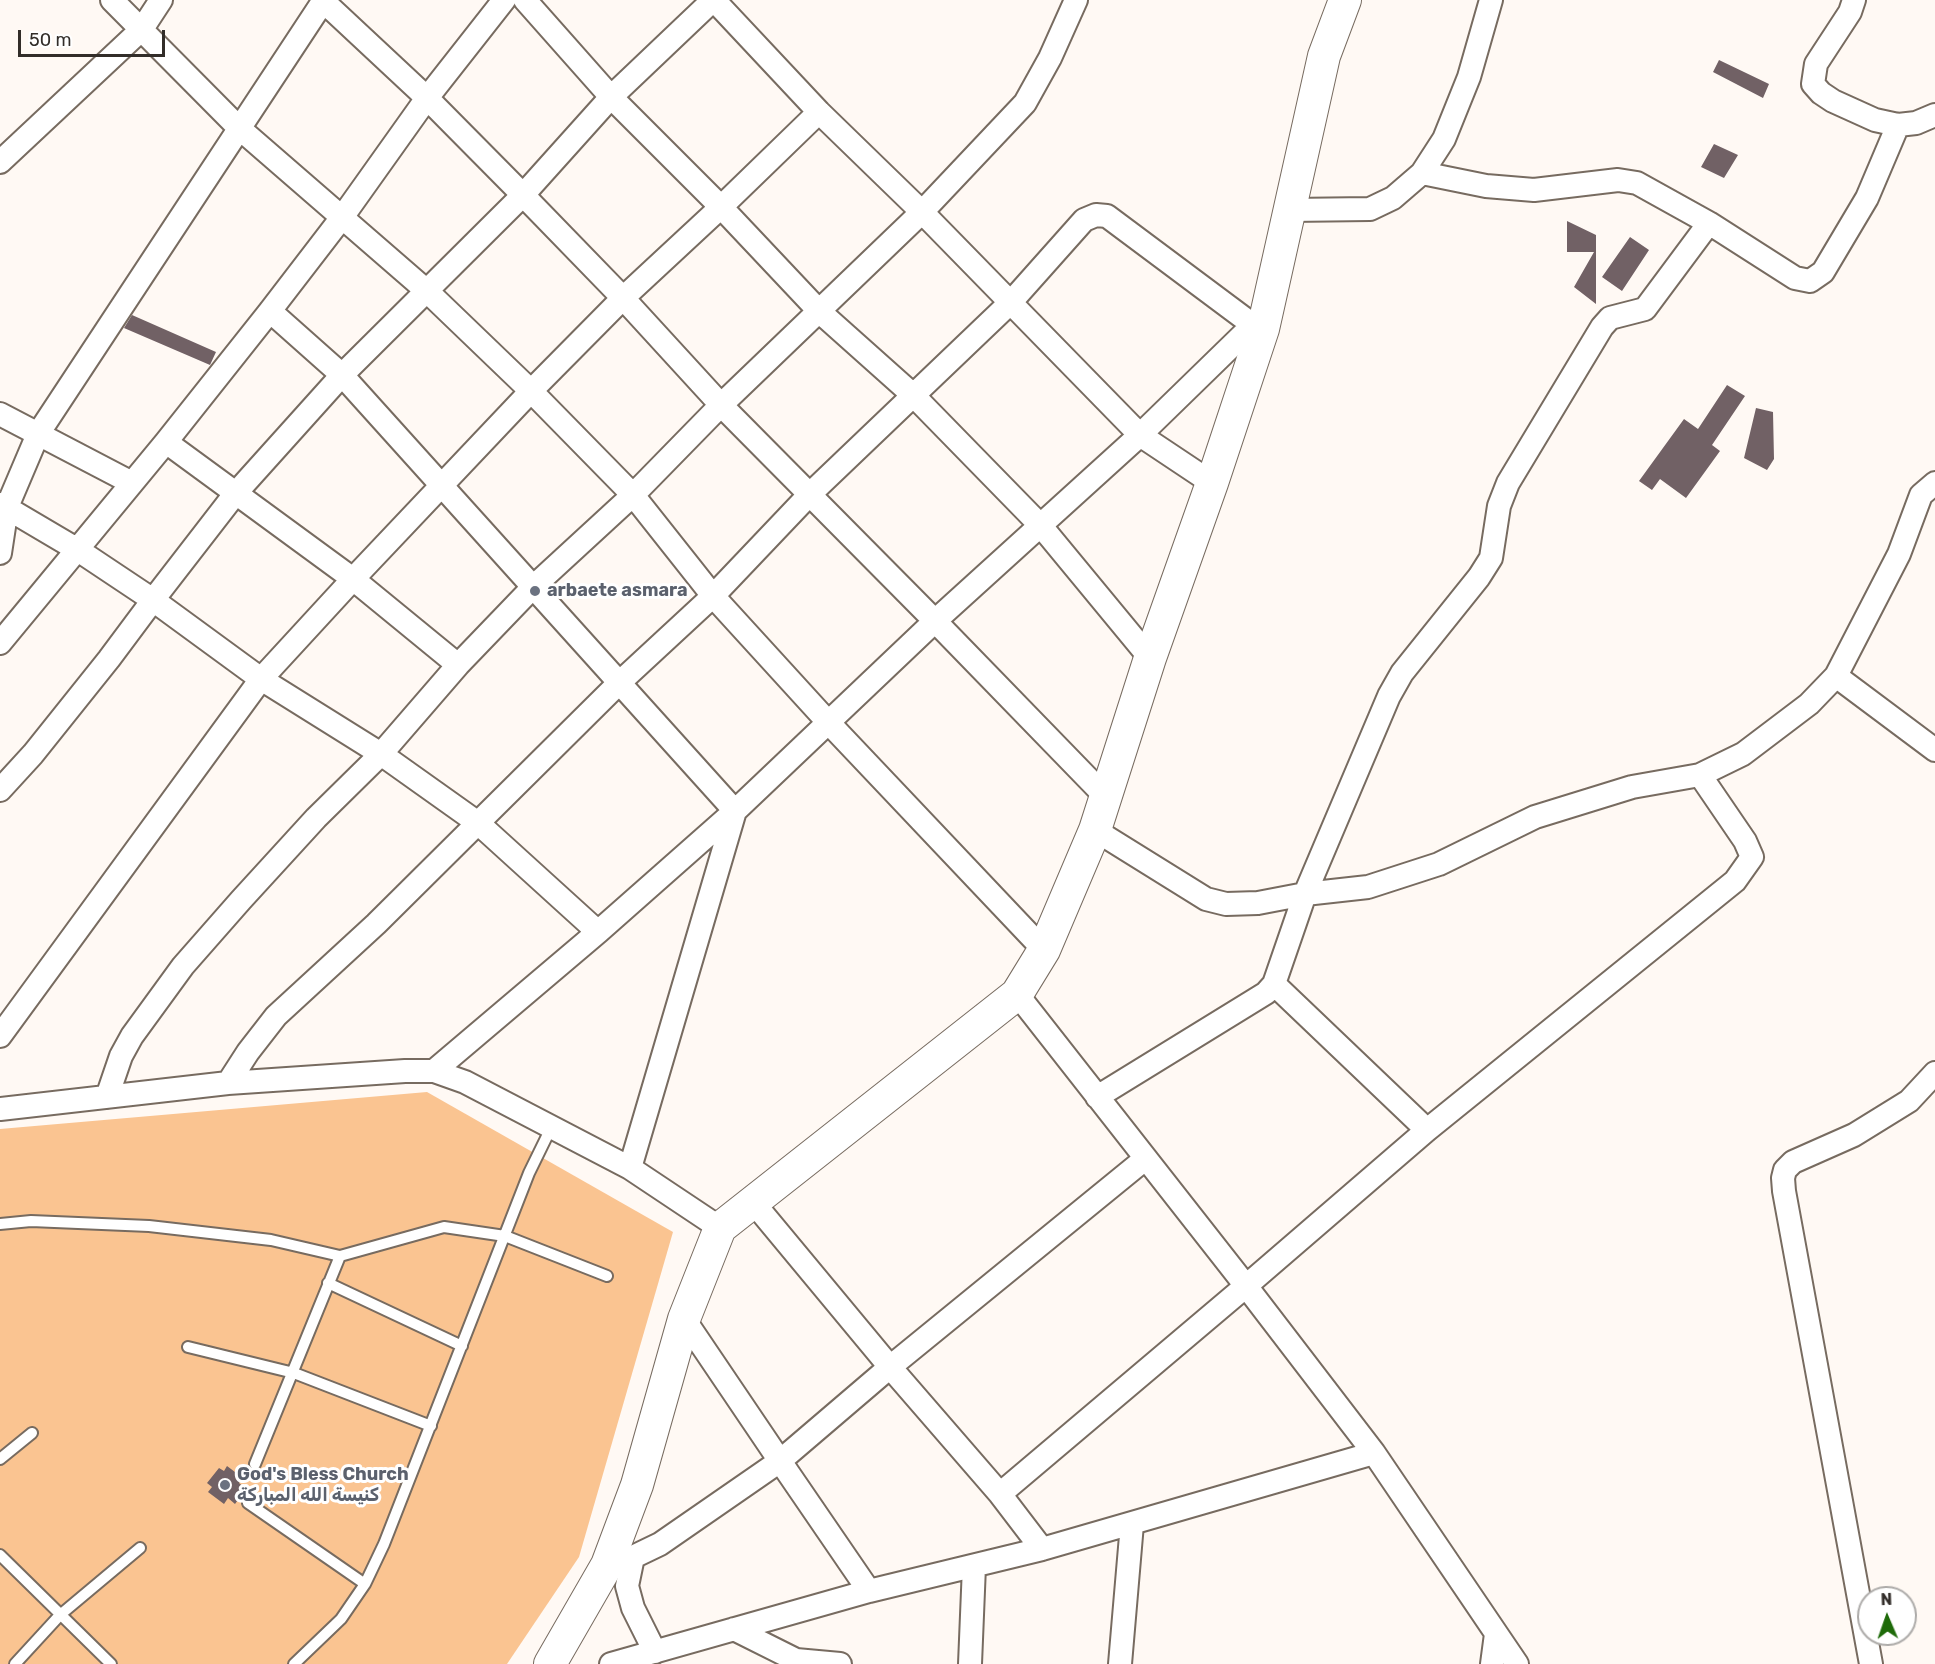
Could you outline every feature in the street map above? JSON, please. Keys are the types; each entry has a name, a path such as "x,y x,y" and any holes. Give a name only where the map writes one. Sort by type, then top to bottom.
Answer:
{"street":[{"path":"112,0 239,128 428,292 531,391 633,495 714,596 828,722 1044,951"},
{"path":"0,162 142,29 161,0"},
{"path":"0,553 3,506 38,434 323,0 427,98 523,195 623,298 721,405 1106,797"},
{"path":"0,643 166,442 270,311 343,216 427,98 504,0"},
{"path":"525,0 611,97 721,207 820,312 913,395 1041,526 1150,658"},
{"path":"0,790 33,754 95,676 235,494 342,375 523,195 611,97 714,0 819,112 922,212 1140,435 1212,483"},
{"path":"107,1097 121,1056 132,1036 183,966 316,818 381,753 458,665 532,587 633,495 721,405 922,212 1025,103 1050,58 1076,0"},
{"path":"550,1664 620,1561 637,1485 684,1319 720,1228 1017,994 1044,951 1095,830 1150,658 1212,483 1258,327 1289,210 1324,56 1345,0"},
{"path":"1289,210 1370,209 1393,198 1422,173 1444,139 1469,77 1491,0"},
{"path":"1854,0 1850,12 1816,64 1813,84 1833,101 1875,120 1898,125 1916,123 1935,116"},
{"path":"0,1036 261,679 352,579 531,391 623,298 819,112"},
{"path":"1422,173 1486,186 1534,190 1618,180 1637,183 1709,223 1795,278 1810,281 1823,272 1867,198 1898,125"},
{"path":"228,1083 276,1016 376,924 619,682 714,596 810,495 1011,302 1084,220 1096,214 1107,216 1258,327"},
{"path":"1097,1097 1266,993 1274,984 1305,894 1389,696 1402,674 1479,577 1491,558 1499,506 1508,483 1610,318 1645,309 1709,223"},
{"path":"270,311 342,375 735,811"},
{"path":"434,1071 598,932 735,811 935,621 1258,327"},
{"path":"0,414 132,483"},
{"path":"166,442 352,579 458,665"},
{"path":"1095,830 1206,899 1226,904 1258,903 1305,894 1368,887 1439,864 1535,817 1632,787 1700,775 1743,754 1809,704 1836,676 1899,554 1921,495 1935,483"},
{"path":"3,506 78,550 153,600 261,679 381,753 478,823 598,932"},
{"path":"1836,676 1935,750"},
{"path":"1000,1494 1427,1130 1735,881 1752,857 1745,841 1700,775"},
{"path":"630,1168 735,811"},
{"path":"1274,984 1427,1130"},
{"path":"1017,994 1374,1453 1517,1664"},
{"path":"0,1109 228,1083 434,1071 465,1082 630,1168 720,1228"},
{"path":"1871,1664 1784,1191 1784,1178 1785,1170 1793,1162 1854,1135 1909,1101 1935,1073"},
{"path":"620,1561 660,1544 780,1461 890,1367 1145,1159"},
{"path":"753,1202 890,1367 1000,1494 1041,1549"},
{"path":"684,1319 869,1591"},
{"path":"611,1664 869,1591 1132,1524 1374,1453"},
{"path":"1120,1664 1132,1524"},
{"path":"620,1561 633,1608 655,1652"},
{"path":"970,1664 974,1566"},
{"path":"734,1629 796,1662 840,1664"},
{"path":"1492,1664 1496,1634"}],"lane":[{"path":"294,1664 341,1619 364,1584 384,1544 529,1173 551,1128"},
{"path":"0,1224 31,1221 149,1226 271,1240 340,1256 444,1227 506,1236 607,1276"},
{"path":"255,1464 340,1256"},
{"path":"328,1283 462,1346"},
{"path":"188,1347 294,1373 431,1426"},
{"path":"0,1459 32,1433"},
{"path":"248,1503 364,1584"},
{"path":"15,1664 60,1615 140,1548"},
{"path":"0,1555 111,1664"}],"shaded area":[{"path":"427,1092 673,1232 579,1557 507,1664 0,1664 0,1129"}],"building":[{"path":"1719,60 1769,84 1763,98 1713,72"},
{"path":"1714,144 1738,155 1724,178 1701,167"},
{"path":"1567,221 1596,235 1596,304 1574,287 1594,252 1567,252"},
{"path":"1630,237 1649,250 1622,291 1602,277"},
{"path":"132,315 216,352 210,365 124,328"},
{"path":"1727,385 1745,396 1712,445 1720,451 1686,498 1660,479 1652,490 1639,481 1684,419 1698,429"},
{"path":"1756,408 1773,412 1774,459 1767,470 1744,458"},
{"name":"God's Bless Church كنيسة الله المباركة","path":"227,1466 243,1478 239,1483 246,1489 235,1504 228,1498 224,1504 208,1492 212,1487 207,1483 219,1468 224,1471"}],"place":[{"name":"arbaete asmara","path":"535,591"},
{"name":"God's Bless Church كنيسة الله المباركة","path":"225,1485"}]}
